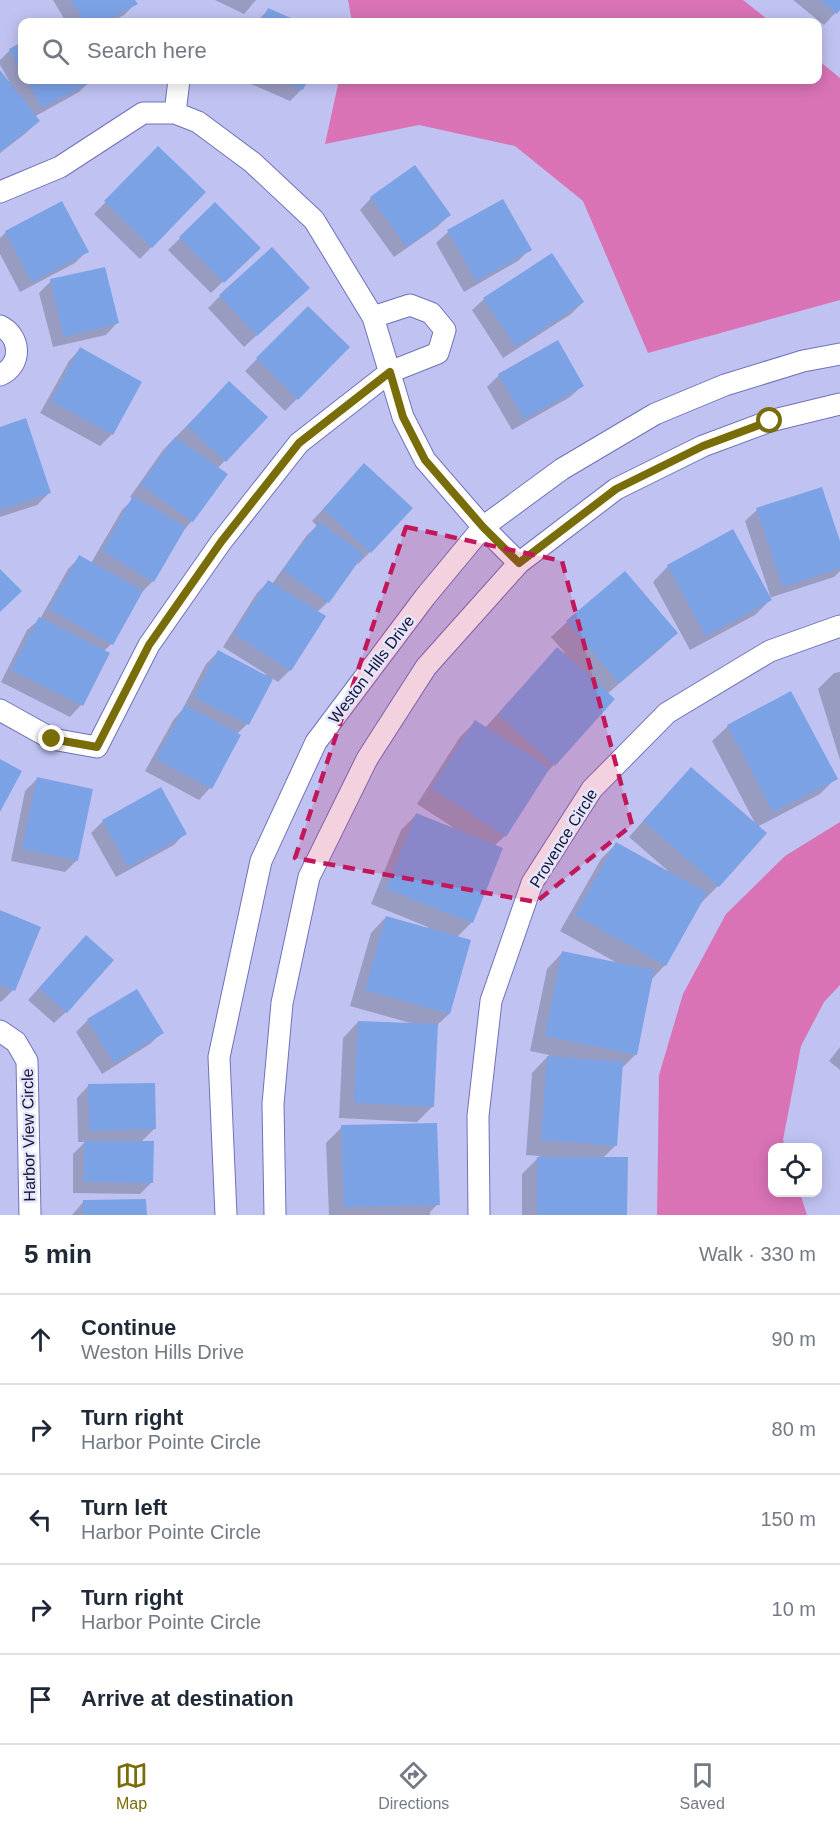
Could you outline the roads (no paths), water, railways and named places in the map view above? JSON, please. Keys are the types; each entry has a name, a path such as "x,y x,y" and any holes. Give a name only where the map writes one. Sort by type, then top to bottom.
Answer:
{"street":[{"path":"175,113 179,84"},
{"path":"0,192 60,167 142,113 175,113 198,122 252,162 314,220 373,317 403,417 425,460 483,527 519,563"},
{"path":"0,710 52,739 97,747 149,645 221,542 299,443 390,372 438,353 445,330 431,313 410,305 373,317"},
{"path":"0,326 7,329 14,337 17,347 16,358 11,367 0,375"},
{"name":"Weston Hills Drive","path":"226,1215 219,1057 261,861 316,742 425,597 483,527 562,469 654,414 725,385 803,361 840,354"},
{"path":"274,1215 273,1104 282,1003 309,877 366,759 426,668 519,563 616,489 703,446 770,421 840,404"},
{"name":"Provence Circle","path":"479,1215 478,1116 491,1001 532,883 592,789 667,713 770,651 840,626"},
{"name":"Harbor View Circle","path":"0,1031 16,1042 27,1061 30,1215"}]}
